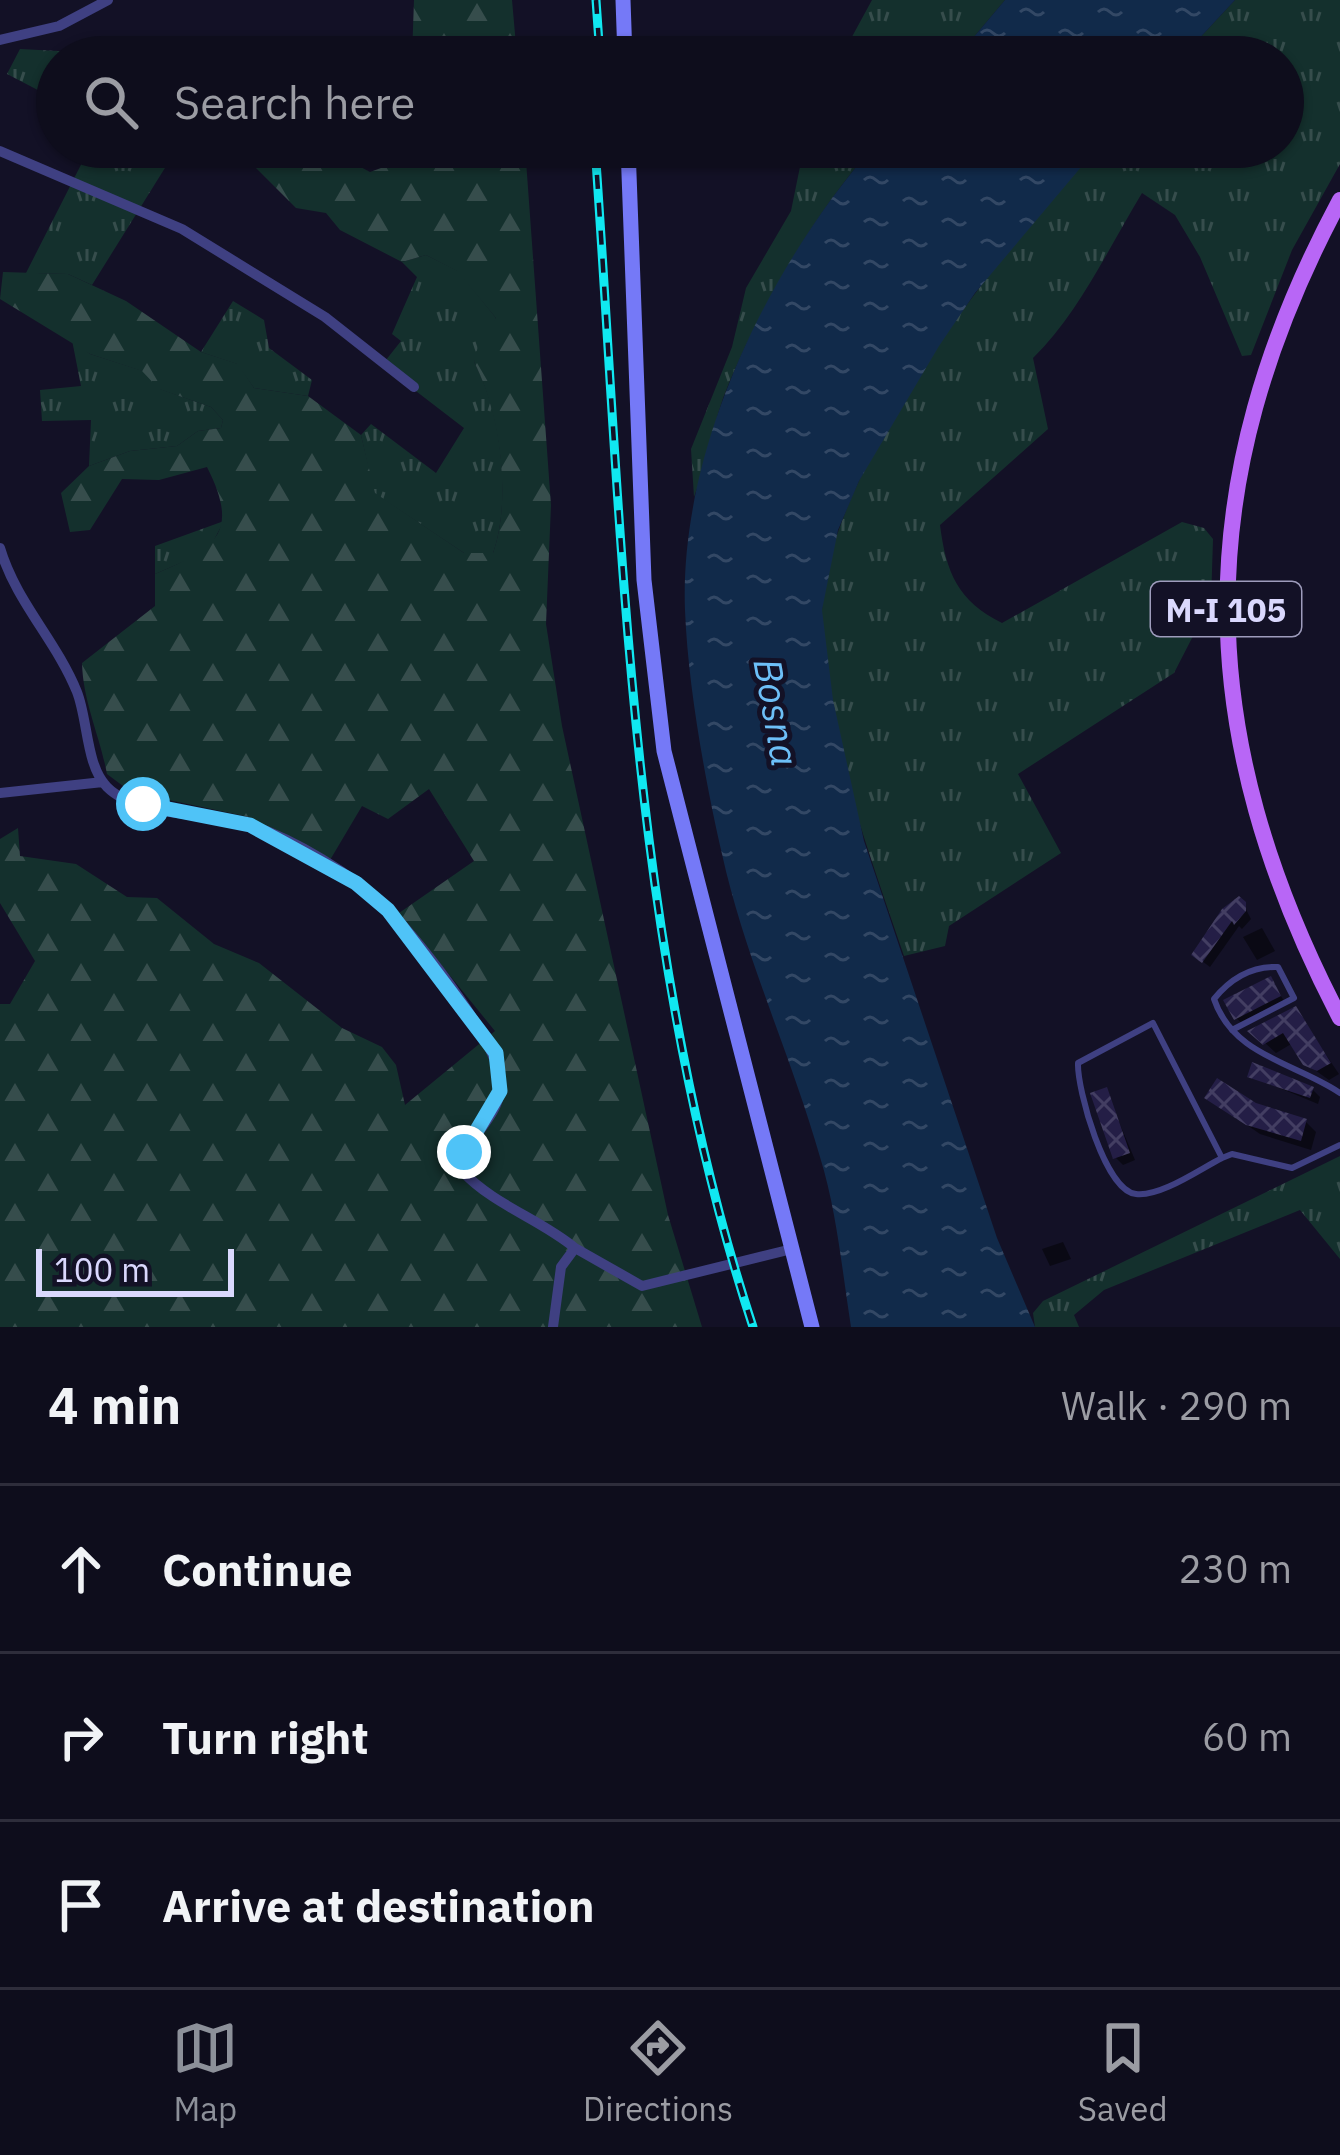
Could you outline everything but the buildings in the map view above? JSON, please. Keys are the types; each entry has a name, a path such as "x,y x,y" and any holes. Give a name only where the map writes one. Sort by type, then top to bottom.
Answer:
{"main road":[{"path":"623,0 624,36"},
{"path":"629,168 644,580 664,751 812,1327"},
{"name":"M-I 105","path":"1340,200 1280,323 1256,389 1229,531 1226,602 1238,740 1257,824 1285,903 1340,1018"}],"street":[{"path":"0,38 59,26 108,0"},
{"path":"0,151 36,166"},
{"path":"40,168 182,229 227,255 325,317 414,387"},
{"path":"0,548 16,592 59,654 76,692 103,782"},
{"path":"0,793 103,782 143,804 250,825 356,883 388,910 496,1053 500,1091 464,1152 463,1172 480,1191 550,1227 575,1248 642,1286 792,1249"},
{"path":"553,1327 561,1267 575,1248"}],"lane":[{"path":"1232,1030 1294,998 1278,967 1256,966 1214,999 1232,1030 1259,1053 1340,1093"},
{"path":"1222,1159 1154,1023 1078,1063 1083,1102 1110,1172 1126,1190 1138,1195 1153,1190 1222,1159 1232,1154 1292,1168 1340,1144"}],"green space":[{"path":"414,0 512,0 515,36 413,36"},
{"path":"872,0 1005,0 975,36 852,36"},
{"path":"1235,0 1340,0 1340,164 1292,250 1251,355 1242,356 1200,257 1175,215 1142,193 1079,301 1033,358 1048,429 940,525 957,584 975,605 1002,623 1182,522 1204,528 1213,539 1211,601 1174,673 1018,774 1061,853 949,926 945,946 904,956 849,786 829,698 822,611 831,556 853,495 885,430 926,364 1016,241 1078,168 1304,168 1304,36 1202,36"},
{"path":"20,49 36,50 36,89 7,74"},
{"path":"79,168 165,168 92,285 68,274 26,273"},
{"path":"256,168 362,168 370,172 381,168 527,168 551,505 546,624 562,726 668,1215 702,1327 0,1327 0,1004 10,1004 35,961 0,903 0,839 18,828 20,856 76,864 127,897 157,898 214,944 259,963 342,1028 382,1047 396,1065 405,1105 495,1031 399,913 474,861 429,789 388,819 362,806 330,860 249,817 131,792 107,774 85,691 82,663 155,606 155,574 207,546 216,536 222,508 207,467 159,480 122,479 90,530 70,532 61,493 89,466 130,451 177,446 198,431 221,428 223,420 211,407 159,389 142,371 90,354 0,299 3,272 68,274 126,301 201,352 238,364 254,388 308,396 361,435 375,493 464,553 493,553 502,508 500,456 491,405 474,362 480,338 496,318 457,271 426,255 402,262 340,230 326,213 296,208"},
{"path":"800,168 855,168 811,229 758,321 723,397 694,497 691,449 732,347 746,288 791,211"},
{"path":"426,255 458,271 496,318 474,362 491,405 501,456 502,508 493,553 464,553 374,493 361,435 371,424 436,473 464,428 382,365 401,341 392,334 417,277 402,262"},
{"path":"233,301 264,320 269,348 312,380 308,396 254,388 237,364 201,352"},
{"path":"72,340 90,354 143,371 160,389 211,407 223,420 221,428 198,431 177,446 130,451 89,466 91,420 42,421 40,390 81,386"},
{"path":"224,521 208,551 155,574 155,546"},
{"path":"1340,1156 1340,1259 1300,1210 1104,1290 1074,1315 1079,1327 1035,1327 1033,1313 1043,1301"}],"water":[{"path":"1005,0 1235,0 1202,36 975,36"},
{"name":"Bosna","path":"856,168 1080,168 975,293 859,481 838,530 822,610 833,700 864,841 997,1238 1035,1327 851,1327 826,1178 755,969 709,795 685,610 687,549 697,486 714,424 766,303"}],"railway":[{"path":"596,0 599,36"},
{"path":"596,168 625,594 656,891 680,1039 712,1184 753,1327"}],"route":[{"path":"143,804 250,825 356,883 388,910 496,1053 500,1091 464,1152"}]}
